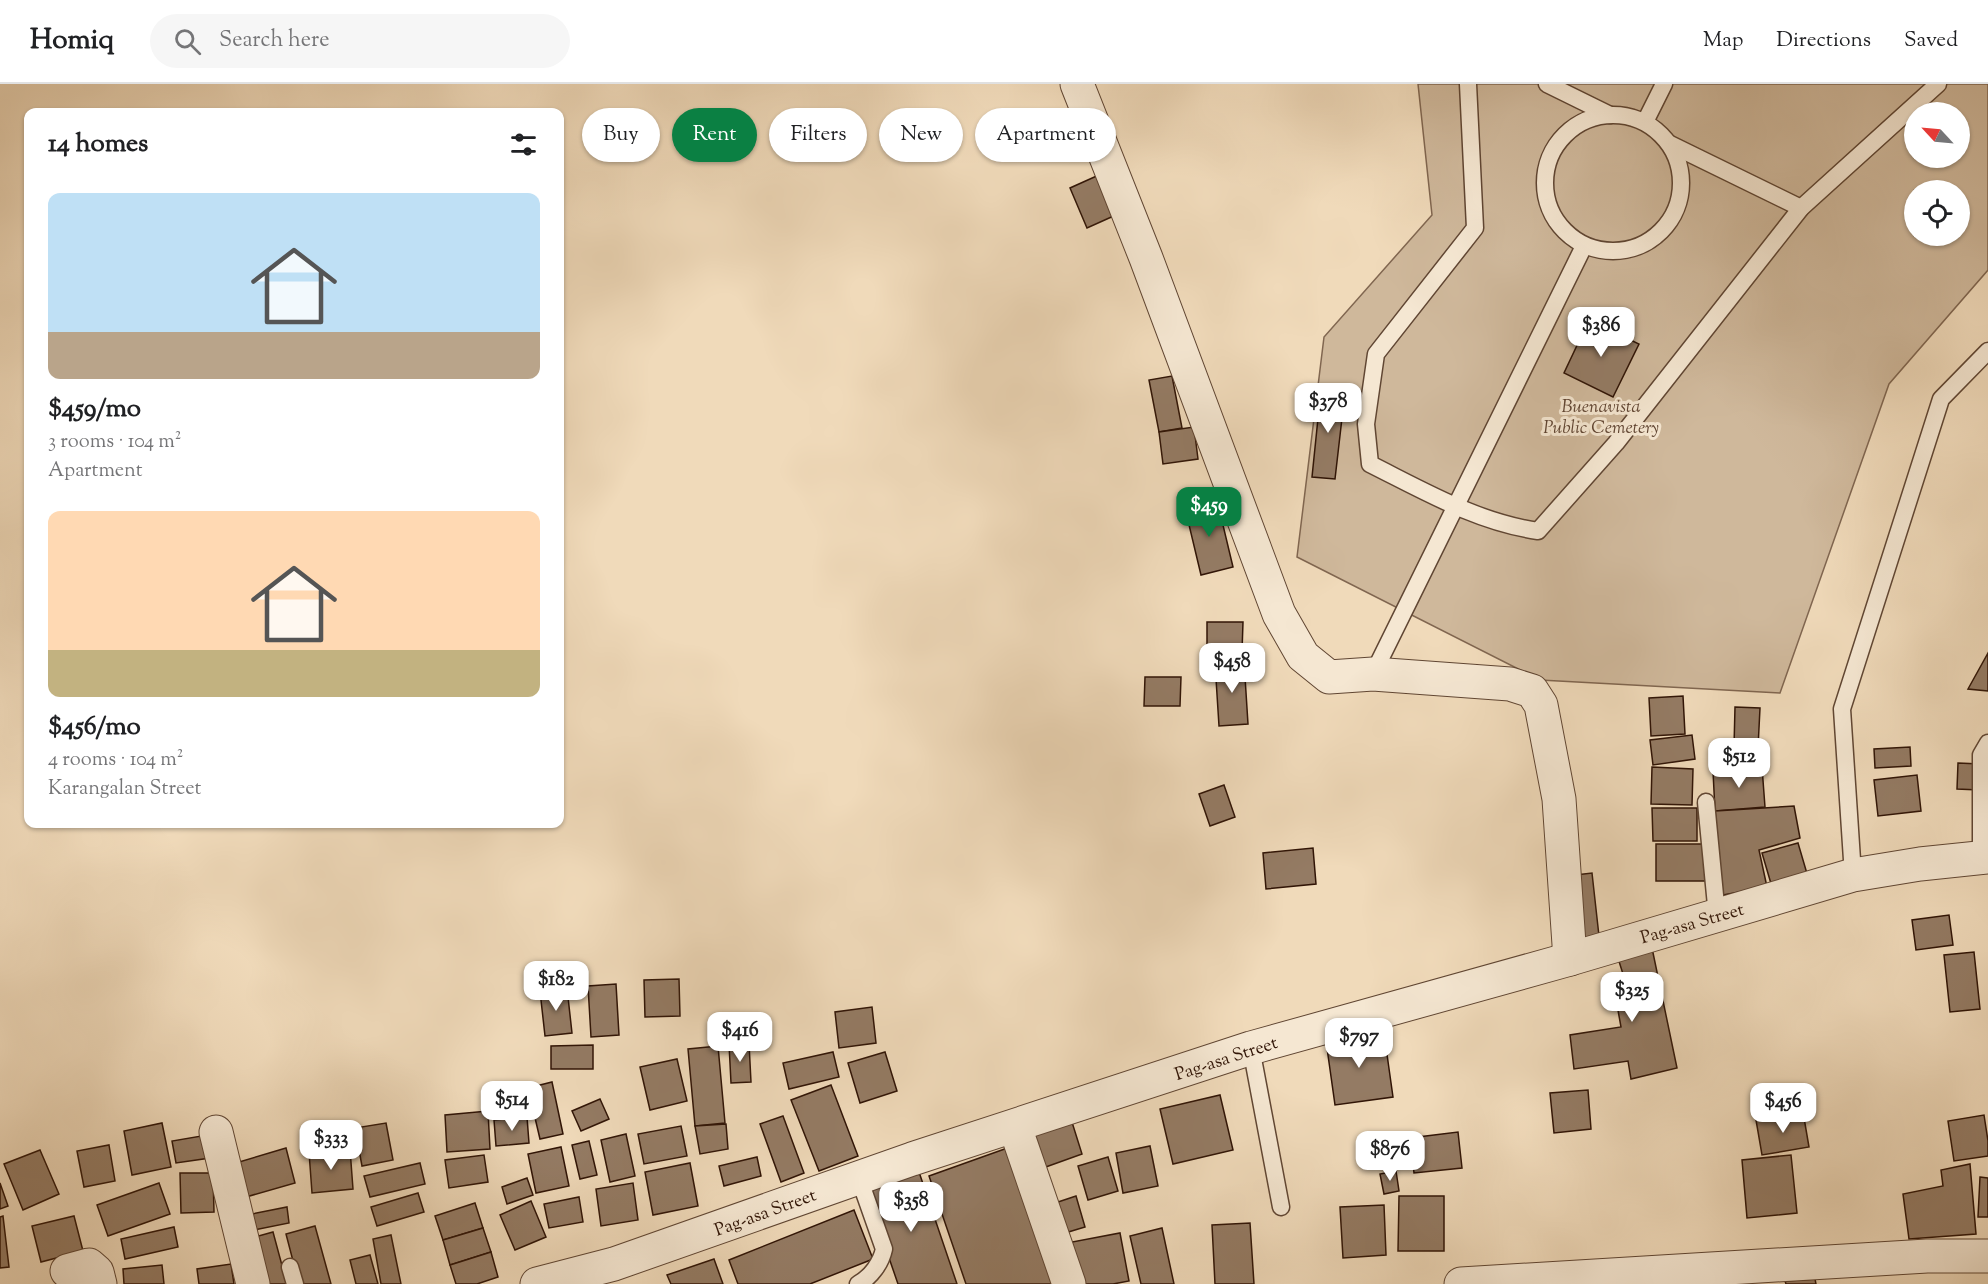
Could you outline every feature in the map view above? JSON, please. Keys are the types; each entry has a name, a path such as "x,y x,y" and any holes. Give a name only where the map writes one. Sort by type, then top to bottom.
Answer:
{"street":[{"path":"1077,84 1146,258 1279,614 1303,656 1329,677 1373,674 1510,684 1532,691 1541,705 1559,800 1570,958"},
{"name":"Pag-asa Street","path":"537,1284 619,1274 859,1178 1251,1048 1717,916 1853,875 1920,864 1985,857"},
{"path":"1015,1127 1068,1284"},
{"path":"216,1132 252,1284"},
{"path":"1461,1284 1927,1256 1988,1256"},
{"path":"67,1271 89,1265 97,1272 100,1284"}],"lane":[{"path":"1468,84 1474,228 1376,354 1366,424 1370,464 1455,507 1513,528 1538,531 1616,443 1801,208 1938,84"},
{"path":"1547,84 1610,115"},
{"path":"1645,122 1664,84"},
{"path":"1610,115 1628,116 1645,122 1670,144 1680,164 1682,186 1677,208 1666,227 1649,242 1628,251 1606,252 1584,246 1566,233 1552,215 1546,193 1546,171 1554,149 1568,132 1587,120 1610,115"},
{"path":"1670,144 1801,208"},
{"path":"1373,674 1584,246"},
{"path":"1853,875 1842,709 1941,399 1988,351"},
{"path":"1985,857 1981,755 1988,743"},
{"path":"1706,802 1717,916"},
{"path":"1251,1048 1281,1207"},
{"path":"858,1284 873,1272 884,1249 859,1178"},
{"path":"290,1267 295,1284"}],"green space":[{"name":"Buenavista Public Cemetery","path":"1418,84 1988,84 1988,270 1889,384 1780,693 1540,680 1297,557 1324,337 1432,215"}],"building":[{"path":"1101,174 1118,214 1087,228 1070,188"},
{"path":"1589,320 1639,344 1613,397 1564,373"},
{"path":"1172,376 1182,428 1159,432 1149,380"},
{"path":"1321,389 1345,392 1335,479 1312,477"},
{"path":"1194,427 1198,459 1163,464 1159,432"},
{"path":"1217,500 1233,567 1201,575 1185,508"},
{"path":"1207,622 1243,622 1242,652 1207,651"},
{"path":"1988,653 1988,691 1968,689"},
{"path":"1244,661 1248,724 1219,726 1215,663"},
{"path":"1145,677 1181,677 1180,706 1144,706"},
{"path":"1683,696 1685,734 1651,736 1649,698"},
{"path":"1735,707 1760,708 1758,748 1734,747"},
{"path":"1692,735 1695,759 1653,765 1650,740"},
{"path":"1910,747 1911,766 1875,768 1874,749"},
{"path":"1958,763 1980,764 1979,790 1957,789"},
{"path":"1652,767 1693,769 1692,805 1651,804"},
{"path":"1762,767 1765,807 1715,811 1713,771"},
{"path":"1917,775 1921,811 1878,816 1874,780"},
{"path":"1224,785 1235,817 1210,826 1199,794"},
{"path":"1794,806 1800,838 1759,850 1767,887 1723,895 1715,811"},
{"path":"1652,808 1697,808 1697,841 1653,841"},
{"path":"1798,843 1808,877 1772,887 1762,853"},
{"path":"1656,844 1707,844 1707,881 1656,881"},
{"path":"1313,848 1316,884 1266,889 1263,853"},
{"path":"1592,873 1599,936 1575,939 1567,876"},
{"path":"1949,915 1953,945 1916,950 1912,920"},
{"path":"1652,948 1677,1068 1631,1079 1628,1061 1574,1069 1570,1035 1621,1027 1612,977 1623,974 1617,955"},
{"path":"1974,952 1980,1009 1950,1012 1944,955"},
{"path":"679,979 680,1016 645,1017 644,980"},
{"path":"616,984 619,1035 591,1037 588,986"},
{"path":"567,988 572,1033 545,1036 540,991"},
{"path":"872,1007 876,1043 839,1048 835,1012"},
{"path":"1384,1033 1393,1097 1335,1105 1326,1041"},
{"path":"749,1043 751,1082 731,1083 729,1044"},
{"path":"593,1045 593,1069 551,1069 551,1046"},
{"path":"718,1046 725,1123 695,1126 688,1049"},
{"path":"833,1052 839,1077 789,1089 783,1063"},
{"path":"885,1052 897,1091 860,1103 848,1063"},
{"path":"677,1059 687,1101 650,1110 640,1067"},
{"path":"521,1082 524,1108 488,1111 485,1086"},
{"path":"552,1082 563,1134 540,1139 528,1088"},
{"path":"831,1085 858,1156 819,1171 791,1100"},
{"path":"1588,1090 1591,1129 1554,1133 1550,1093"},
{"path":"1220,1095 1233,1150 1173,1164 1160,1109"},
{"path":"600,1099 609,1119 581,1131 572,1111"},
{"path":"488,1111 490,1149 447,1152 445,1115"},
{"path":"1803,1112 1809,1147 1762,1155 1756,1120"},
{"path":"1984,1115 1988,1156 1954,1161 1948,1121"},
{"path":"783,1116 804,1173 781,1182 760,1124"},
{"path":"527,1117 529,1143 496,1146 494,1120"},
{"path":"1071,1119 1082,1154 1043,1168 1031,1132"},
{"path":"162,1123 171,1167 132,1175 124,1131"},
{"path":"386,1123 393,1160 362,1166 355,1128"},
{"path":"726,1124 728,1149 700,1154 695,1126"},
{"path":"681,1126 687,1156 644,1164 638,1134"},
{"path":"1458,1132 1462,1168 1414,1173 1410,1138"},
{"path":"626,1134 635,1176 610,1182 601,1140"},
{"path":"207,1135 210,1158 176,1163 172,1141"},
{"path":"589,1141 597,1175 580,1179 572,1145"},
{"path":"109,1145 115,1181 84,1187 77,1151"},
{"path":"1013,1146 1061,1284 966,1284 929,1176"},
{"path":"1150,1146 1158,1186 1123,1193 1116,1153"},
{"path":"561,1147 569,1186 536,1193 528,1154"},
{"path":"286,1148 295,1183 239,1199 229,1165"},
{"path":"350,1149 353,1189 312,1193 309,1152"},
{"path":"40,1150 59,1194 23,1210 4,1164"},
{"path":"484,1155 488,1182 449,1188 445,1160"},
{"path":"1791,1155 1797,1213 1747,1218 1742,1160"},
{"path":"757,1157 761,1176 724,1186 719,1166"},
{"path":"1108,1157 1118,1191 1088,1200 1078,1166"},
{"path":"420,1163 425,1184 370,1197 364,1176"},
{"path":"690,1163 698,1206 653,1215 645,1172"},
{"path":"1970,1164 1976,1234 1909,1239 1903,1194 1943,1186 1941,1170"},
{"path":"1396,1171 1399,1191 1384,1194 1380,1174"},
{"path":"919,1172 957,1284 898,1284 866,1191"},
{"path":"180,1173 213,1173 214,1212 181,1213"},
{"path":"1980,1177 1988,1178 1988,1217 1978,1217"},
{"path":"527,1178 533,1195 507,1204 502,1187"},
{"path":"0,1183 8,1206 0,1209"},
{"path":"159,1183 170,1214 108,1236 97,1205"},
{"path":"633,1183 638,1220 601,1226 596,1189"},
{"path":"418,1193 424,1212 377,1226 371,1207"},
{"path":"1076,1196 1085,1227 1065,1233 1055,1203"},
{"path":"1399,1196 1444,1196 1444,1251 1398,1251"},
{"path":"579,1197 583,1222 549,1228 544,1204"},
{"path":"531,1201 546,1237 515,1250 500,1215"},
{"path":"475,1203 483,1228 443,1240 435,1216"},
{"path":"1384,1205 1386,1255 1343,1258 1340,1207"},
{"path":"287,1207 289,1223 254,1230 252,1214"},
{"path":"854,1210 873,1259 810,1284 738,1284 729,1260"},
{"path":"3,1216 9,1267 0,1268 0,1217"},
{"path":"74,1216 83,1251 41,1262 32,1226"},
{"path":"1250,1223 1254,1284 1215,1284 1212,1225"},
{"path":"315,1226 331,1284 299,1284 286,1234"},
{"path":"174,1227 178,1247 125,1259 121,1239"},
{"path":"483,1228 491,1252 450,1265 443,1240"},
{"path":"1162,1228 1174,1284 1141,1284 1130,1236"},
{"path":"273,1232 287,1284 260,1284 248,1239"},
{"path":"1120,1233 1129,1281 1113,1284 1079,1284 1072,1242"},
{"path":"391,1235 401,1284 381,1284 373,1239"},
{"path":"491,1252 498,1277 477,1284 456,1284 450,1265"},
{"path":"370,1255 378,1284 356,1284 350,1260"},
{"path":"714,1259 723,1284 671,1284 667,1275"},
{"path":"231,1264 234,1284 199,1284 197,1269"},
{"path":"162,1265 164,1284 124,1284 123,1269"},
{"path":"1815,1279 1816,1284 1786,1284 1785,1281"}]}
